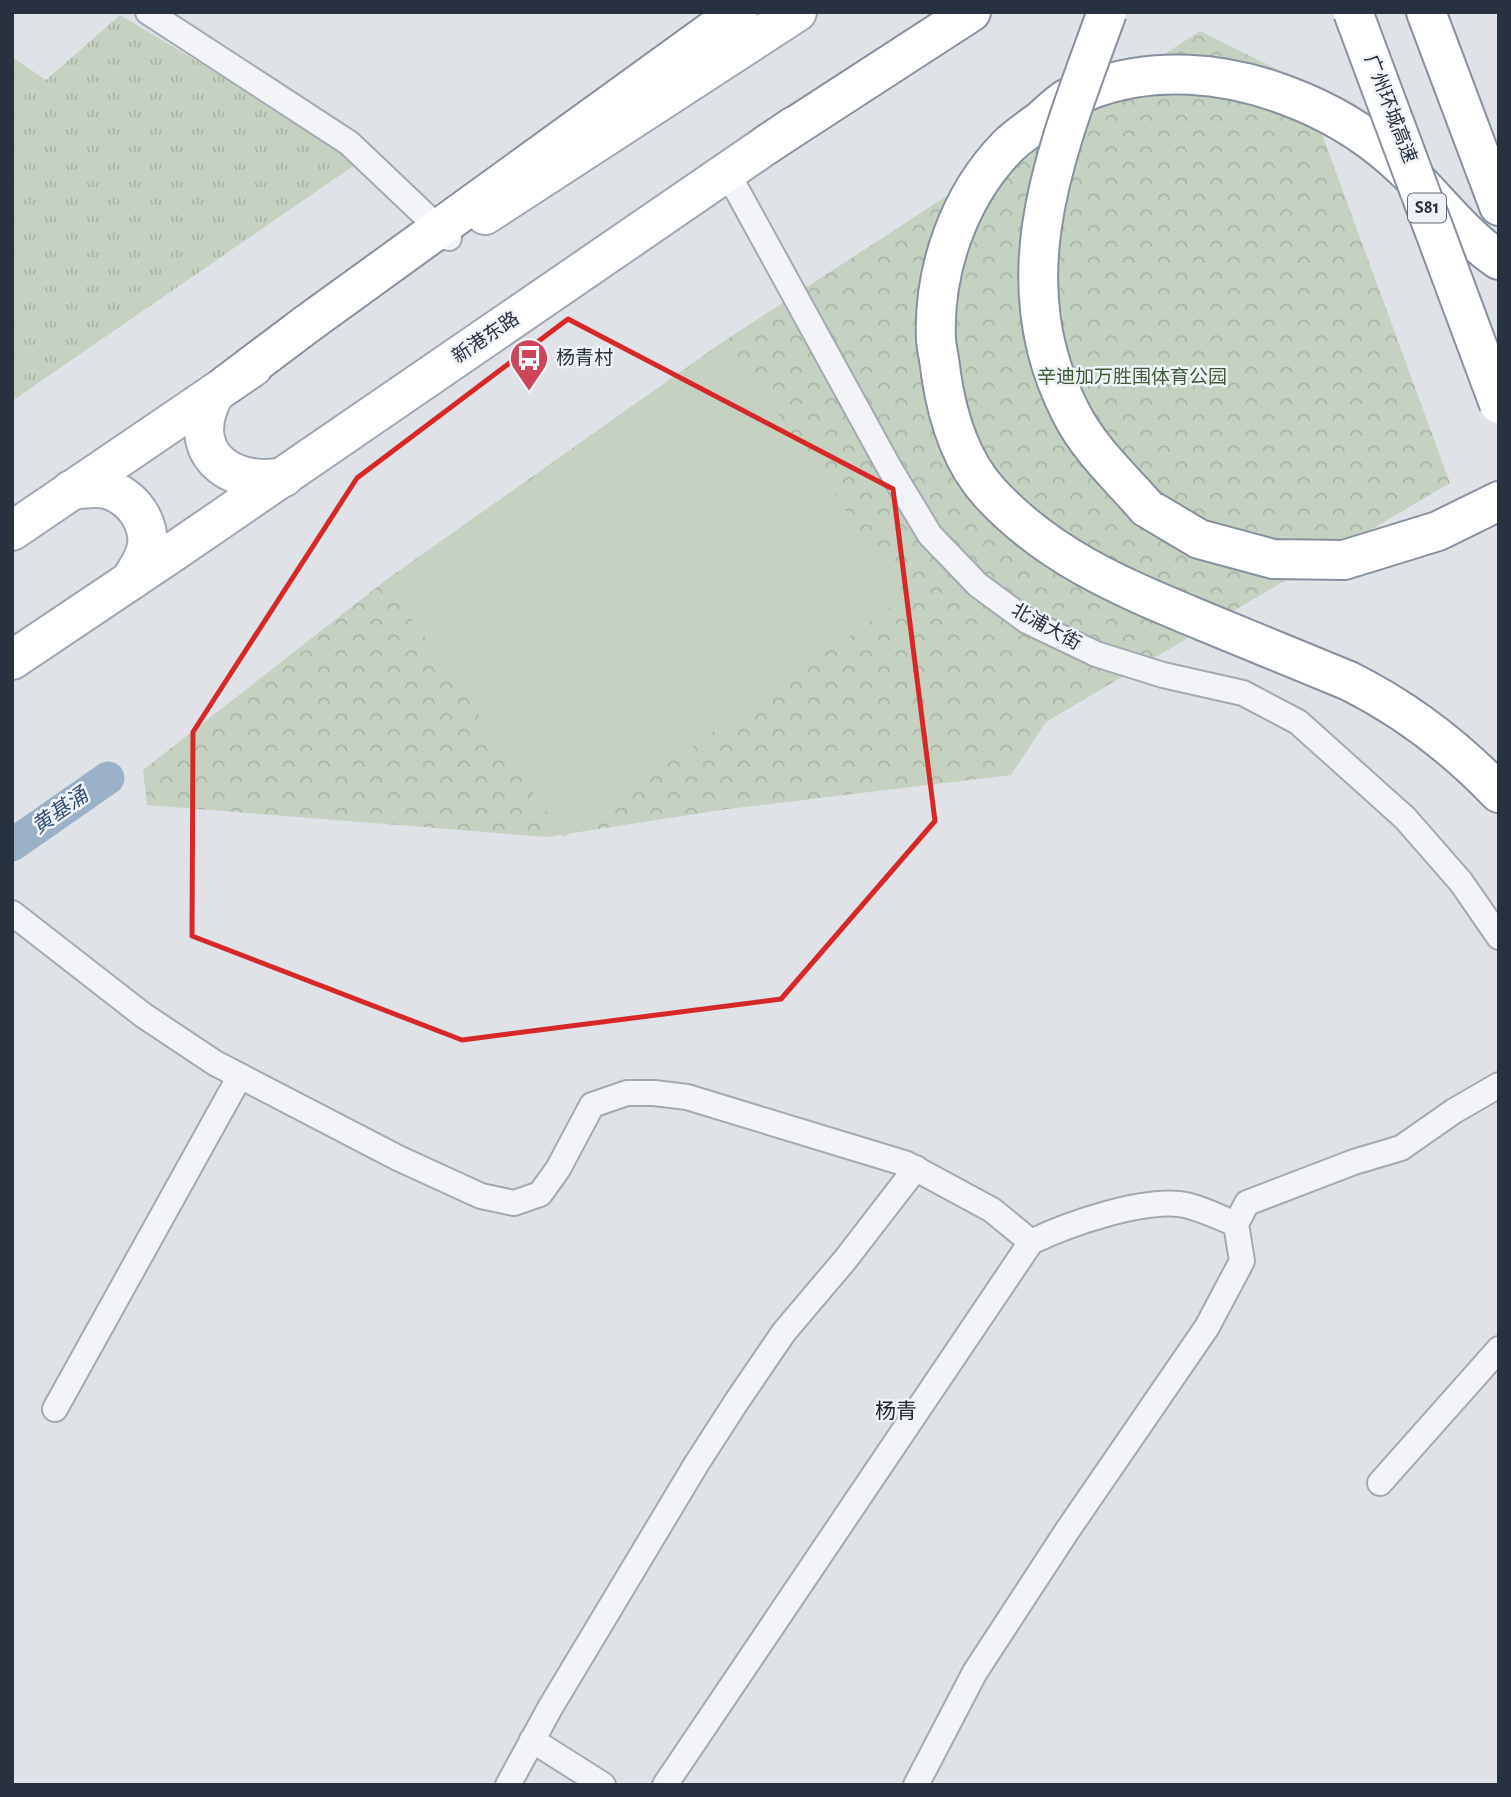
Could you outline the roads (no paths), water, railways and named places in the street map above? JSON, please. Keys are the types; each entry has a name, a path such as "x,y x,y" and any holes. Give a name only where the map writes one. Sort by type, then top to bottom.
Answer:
{"main road":[{"path":"12,531 444,234 737,12"},
{"path":"444,234 797,12"},
{"name":"新港东路","path":"12,660 284,477 957,12"},
{"path":"766,145 971,12"},
{"path":"1107,12 1076,95 1048,190 1037,275 1045,348 1071,415 1091,446 1147,509 1199,539 1273,559 1344,560 1438,531 1499,501"},
{"name":"广州环城高速","path":"1353,12 1499,404"},
{"path":"1426,12 1499,206"},
{"path":"1499,260 1462,229 1398,162 1370,138 1313,106 1254,85 1218,77 1185,75 1123,79 1067,99 1009,145 985,174 959,217 946,258 939,293 936,340 950,420 965,455 986,489 1042,540 1081,566 1136,593 1349,681 1382,698 1442,738 1499,793"},
{"path":"220,389 206,408 202,425 205,444 214,460 228,471 247,477 265,480 284,477"},
{"path":"71,491 91,488 110,490 140,512 147,529 147,548 141,565 130,581"}],"street":[{"path":"148,12 349,143 444,234"},
{"name":"北浦大街","path":"727,172 890,469 930,535 978,586 1027,621 1096,654 1163,675 1243,693 1298,722 1405,818 1461,882 1499,937"},
{"path":"12,913 144,1015 215,1063 422,1169 481,1196 514,1203 540,1195 558,1169 592,1105 626,1093 654,1093 687,1097 907,1164 992,1210 1031,1242"},
{"path":"55,1409 240,1076"},
{"path":"916,1785 975,1672 1074,1520 1207,1327 1242,1261 1236,1224 1247,1203 1354,1162 1401,1148 1454,1111 1499,1085"},
{"path":"508,1785 697,1462 737,1401 784,1332 845,1260 916,1168"},
{"path":"665,1785 1031,1242 1068,1225 1146,1205 1181,1204 1236,1224"},
{"path":"1380,1483 1499,1349"},
{"path":"533,1740 603,1785"}],"waterway":[{"name":"黄基涌","path":"12,845 108,778"}],"place":[{"name":"杨青村","path":"529,392"}],"district":[{"name":"杨青","path":"896,1411"}],"park label":[{"name":"辛迪加万胜围体育公园","path":"1132,377"}]}
